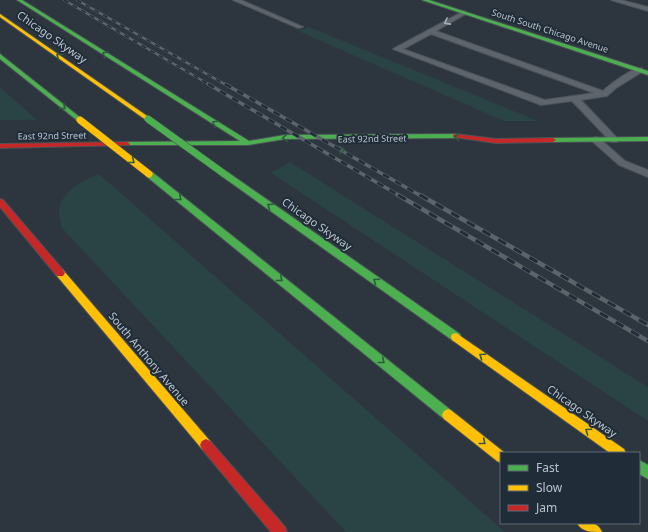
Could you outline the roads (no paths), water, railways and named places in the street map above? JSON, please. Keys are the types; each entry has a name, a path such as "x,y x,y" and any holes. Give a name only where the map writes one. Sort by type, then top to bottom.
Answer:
{"main road":[{"path":"19,0 248,144"},
{"name":"South South Chicago Avenue","path":"424,0 644,72"},
{"name":"Chicago Skyway","path":"0,15 619,452"},
{"path":"0,56 500,456"},
{"name":"East 92nd Street","path":"0,146 248,144 285,137 451,136 496,141 648,139"},
{"name":"East 92nd Street","path":"462,147 496,141"},
{"name":"East 92nd Street","path":"248,144 276,149"},
{"name":"South Anthony Avenue","path":"0,202 280,532"},
{"path":"640,467 648,473"},
{"path":"585,524 595,532"}],"lane":[{"path":"614,0 648,9"},
{"path":"241,1 300,27"},
{"path":"464,13 397,49 544,103 604,94 613,86 644,72"},
{"path":"430,31 604,94"},
{"path":"574,98 614,140"},
{"path":"596,140 622,163 648,174"}],"railway":[{"path":"64,0 210,85"},
{"path":"77,0 226,85"},
{"path":"208,84 400,196"},
{"path":"225,84 421,196"},
{"path":"398,195 648,341"},
{"path":"420,195 648,325"}]}
